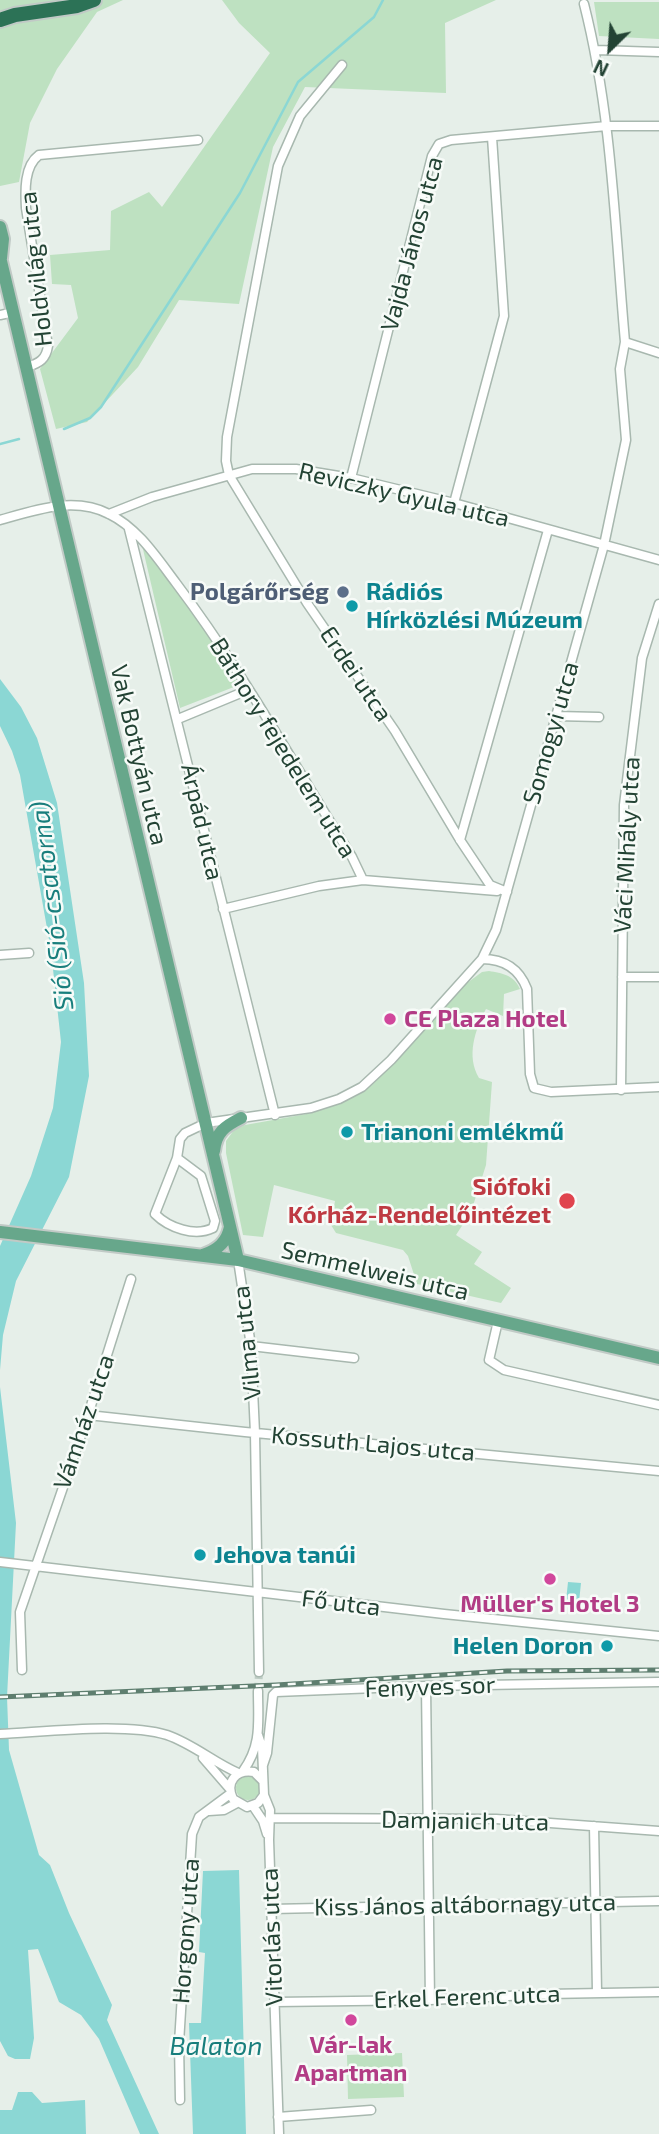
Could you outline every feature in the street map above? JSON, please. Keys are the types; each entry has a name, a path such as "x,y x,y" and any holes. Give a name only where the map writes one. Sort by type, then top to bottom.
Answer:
{"highway":[{"path":"0,20 15,15 77,6 94,0"}],"main road":[{"name":"Vak Bottyán utca","path":"0,227 3,239 0,257 238,1260"},
{"path":"213,1155 215,1140 223,1127 241,1118"},
{"path":"201,1255 220,1247 228,1236 230,1223"},
{"name":"Semmelweis utca","path":"0,1232 238,1260 659,1358"}],"street":[{"name":"Somogyi utca","path":"206,1123 311,1108 339,1099 362,1087 391,1060 482,959 496,930 604,545 626,440 620,369 625,342 607,126 596,50 584,4"},
{"path":"596,50 659,52"},
{"path":"229,475 226,461 233,401 278,166 300,116 342,65"},
{"name":"Vajda János utca","path":"351,478 432,156 439,144 451,140 607,126 659,126"},
{"path":"454,503 504,316 492,137"},
{"name":"Holdvilág utca","path":"27,367 42,361 48,346 26,208 25,191 33,159 39,155 198,140"},
{"path":"0,315 14,312"},
{"path":"625,342 659,353"},
{"name":"Reviczky Gyula utca","path":"109,514 152,498 252,469 296,469 351,478 454,503 659,560"},
{"name":"Erdei utca","path":"229,475 307,603 395,731 460,840 490,885 507,892"},
{"name":"Báthory fejedelem utca","path":"0,520 46,507 72,505 109,514 146,543 201,616 352,857 363,880"},
{"name":"Árpád utca","path":"129,529 275,1115"},
{"path":"460,840 548,530"},
{"name":"Váci Mihály utca","path":"621,1090 624,805 642,658 659,604"},
{"path":"178,719 248,690"},
{"path":"556,716 599,717"},
{"path":"223,909 319,886 363,880 507,892"},
{"path":"0,955 29,953"},
{"path":"482,959 497,959 522,976 527,989 530,1074 534,1088 551,1093 659,1087"},
{"path":"622,977 659,976"},
{"path":"177,1158 201,1176 215,1221 213,1228 205,1232 173,1228 155,1214 177,1158 180,1139 185,1133 206,1123"},
{"name":"Vilma utca","path":"238,1260 251,1346 259,1594"},
{"name":"Vámház utca","path":"22,1670 20,1612 88,1415 131,1279"},
{"path":"498,1321 489,1360 504,1370 659,1405"},
{"path":"251,1346 354,1358"},
{"name":"Kossuth Lajos utca","path":"88,1415 659,1471"},
{"name":"Fő utca","path":"0,1562 259,1594 659,1636"},
{"path":"259,1594 259,1672"},
{"name":"Fenyves sor","path":"263,1765 267,1753 273,1695 276,1692 659,1682"},
{"path":"426,1686 430,2000"},
{"name":"Vitorlás utca","path":"230,1791 233,1777 253,1757 258,1735 258,1691"},
{"path":"0,1734 100,1730 142,1731 165,1735 240,1772 258,1774 265,1783"},
{"name":"Vitorlás utca","path":"258,1735 262,1747 264,1795 270,1818 279,2134"},
{"path":"191,1747 222,1777 237,1803 253,1806 258,1804 264,1795"},
{"name":"Horgony utca","path":"180,2100 179,2043 192,1834 199,1817 230,1791"},
{"path":"209,1811 225,1810 237,1803"},
{"name":"Vitorlás utca","path":"253,1806 265,1824 269,1840"},
{"name":"Damjanich utca","path":"270,1818 496,1819 659,1831"},
{"path":"594,1826 597,1992"},
{"name":"Kiss János altábornagy utca","path":"271,1909 659,1901"},
{"name":"Erkel Ferenc utca","path":"275,2002 659,1992"},
{"path":"278,2117 371,2110"}],"green space":[{"path":"0,0 123,0 97,12 57,69 30,123 19,182 0,186"},
{"path":"222,0 496,0 445,23 446,93 305,87 273,147 239,304 179,300 138,367 87,422 56,429 40,369 78,318 71,285 52,284 50,255 110,250 111,211 149,192 162,207 270,53 239,23"},
{"path":"594,2 659,2 659,39 599,36"},
{"path":"142,545 197,618 239,685 180,708"},
{"path":"489,971 511,978 520,989 504,994 503,1016 486,1009 478,1026 473,1052 475,1070 479,1078 492,1082 486,1165 471,1212 456,1235 482,1252 474,1264 511,1288 501,1303 417,1284 408,1256 403,1250 336,1233 331,1225 335,1201 274,1185 263,1237 243,1235 226,1153 226,1141 234,1130 245,1125 312,1113 337,1104 372,1085 463,986 482,972"},
{"path":"248,1776 257,1779 260,1788 257,1797 248,1800 239,1797 236,1788 239,1779"},
{"path":"402,2053 404,2097 348,2099 347,2055"}],"water":[{"name":"Sió (Sió-csatorna)","path":"0,679 21,707 37,738 57,803 84,983 89,1076 69,1177 16,1281 3,1335 0,1370 0,1246 31,1176 53,1108 61,1042 51,951 20,775 0,726"},
{"path":"0,1387 16,1523 7,1697 9,1750 39,1855 50,1865 112,2005 107,2020 159,2134 140,2134 99,2039 81,2015 59,2002 38,1949 28,1950 34,2038 30,2059 8,2056 0,2041"},
{"path":"568,1582 581,1583 579,1602 566,1601"},
{"name":"Balaton","path":"239,1870 246,2134 193,2134 189,2023 201,2023 205,1953 199,1952 203,1871"},
{"path":"18,2092 32,2092 42,2103 85,2100 86,2134 0,2134 0,2110 12,2110"}],"waterway":[{"path":"64,429 90,418 101,407 240,193 298,82 374,17 383,0"},
{"path":"0,444 19,439"}],"tunnel":[{"path":"258,1691 259,1672"}],"railway":[{"path":"0,1697 276,1685 507,1671 659,1670"}],"place":[{"name":"Polgárőrség","path":"343,592"},
{"name":"Rádiós Hírközlési Múzeum","path":"352,606"},
{"name":"CE Plaza Hotel","path":"390,1019"},
{"name":"Trianoni emlékmű","path":"347,1132"},
{"name":"Siófoki Kórház-Rendelőintézet","path":"567,1201"},
{"name":"Jehova tanúi","path":"200,1555"},
{"name":"Müller's Hotel 3","path":"550,1579"},
{"name":"Helen Doron","path":"607,1646"},
{"name":"Vár-lak Apartman","path":"351,2020"}]}
